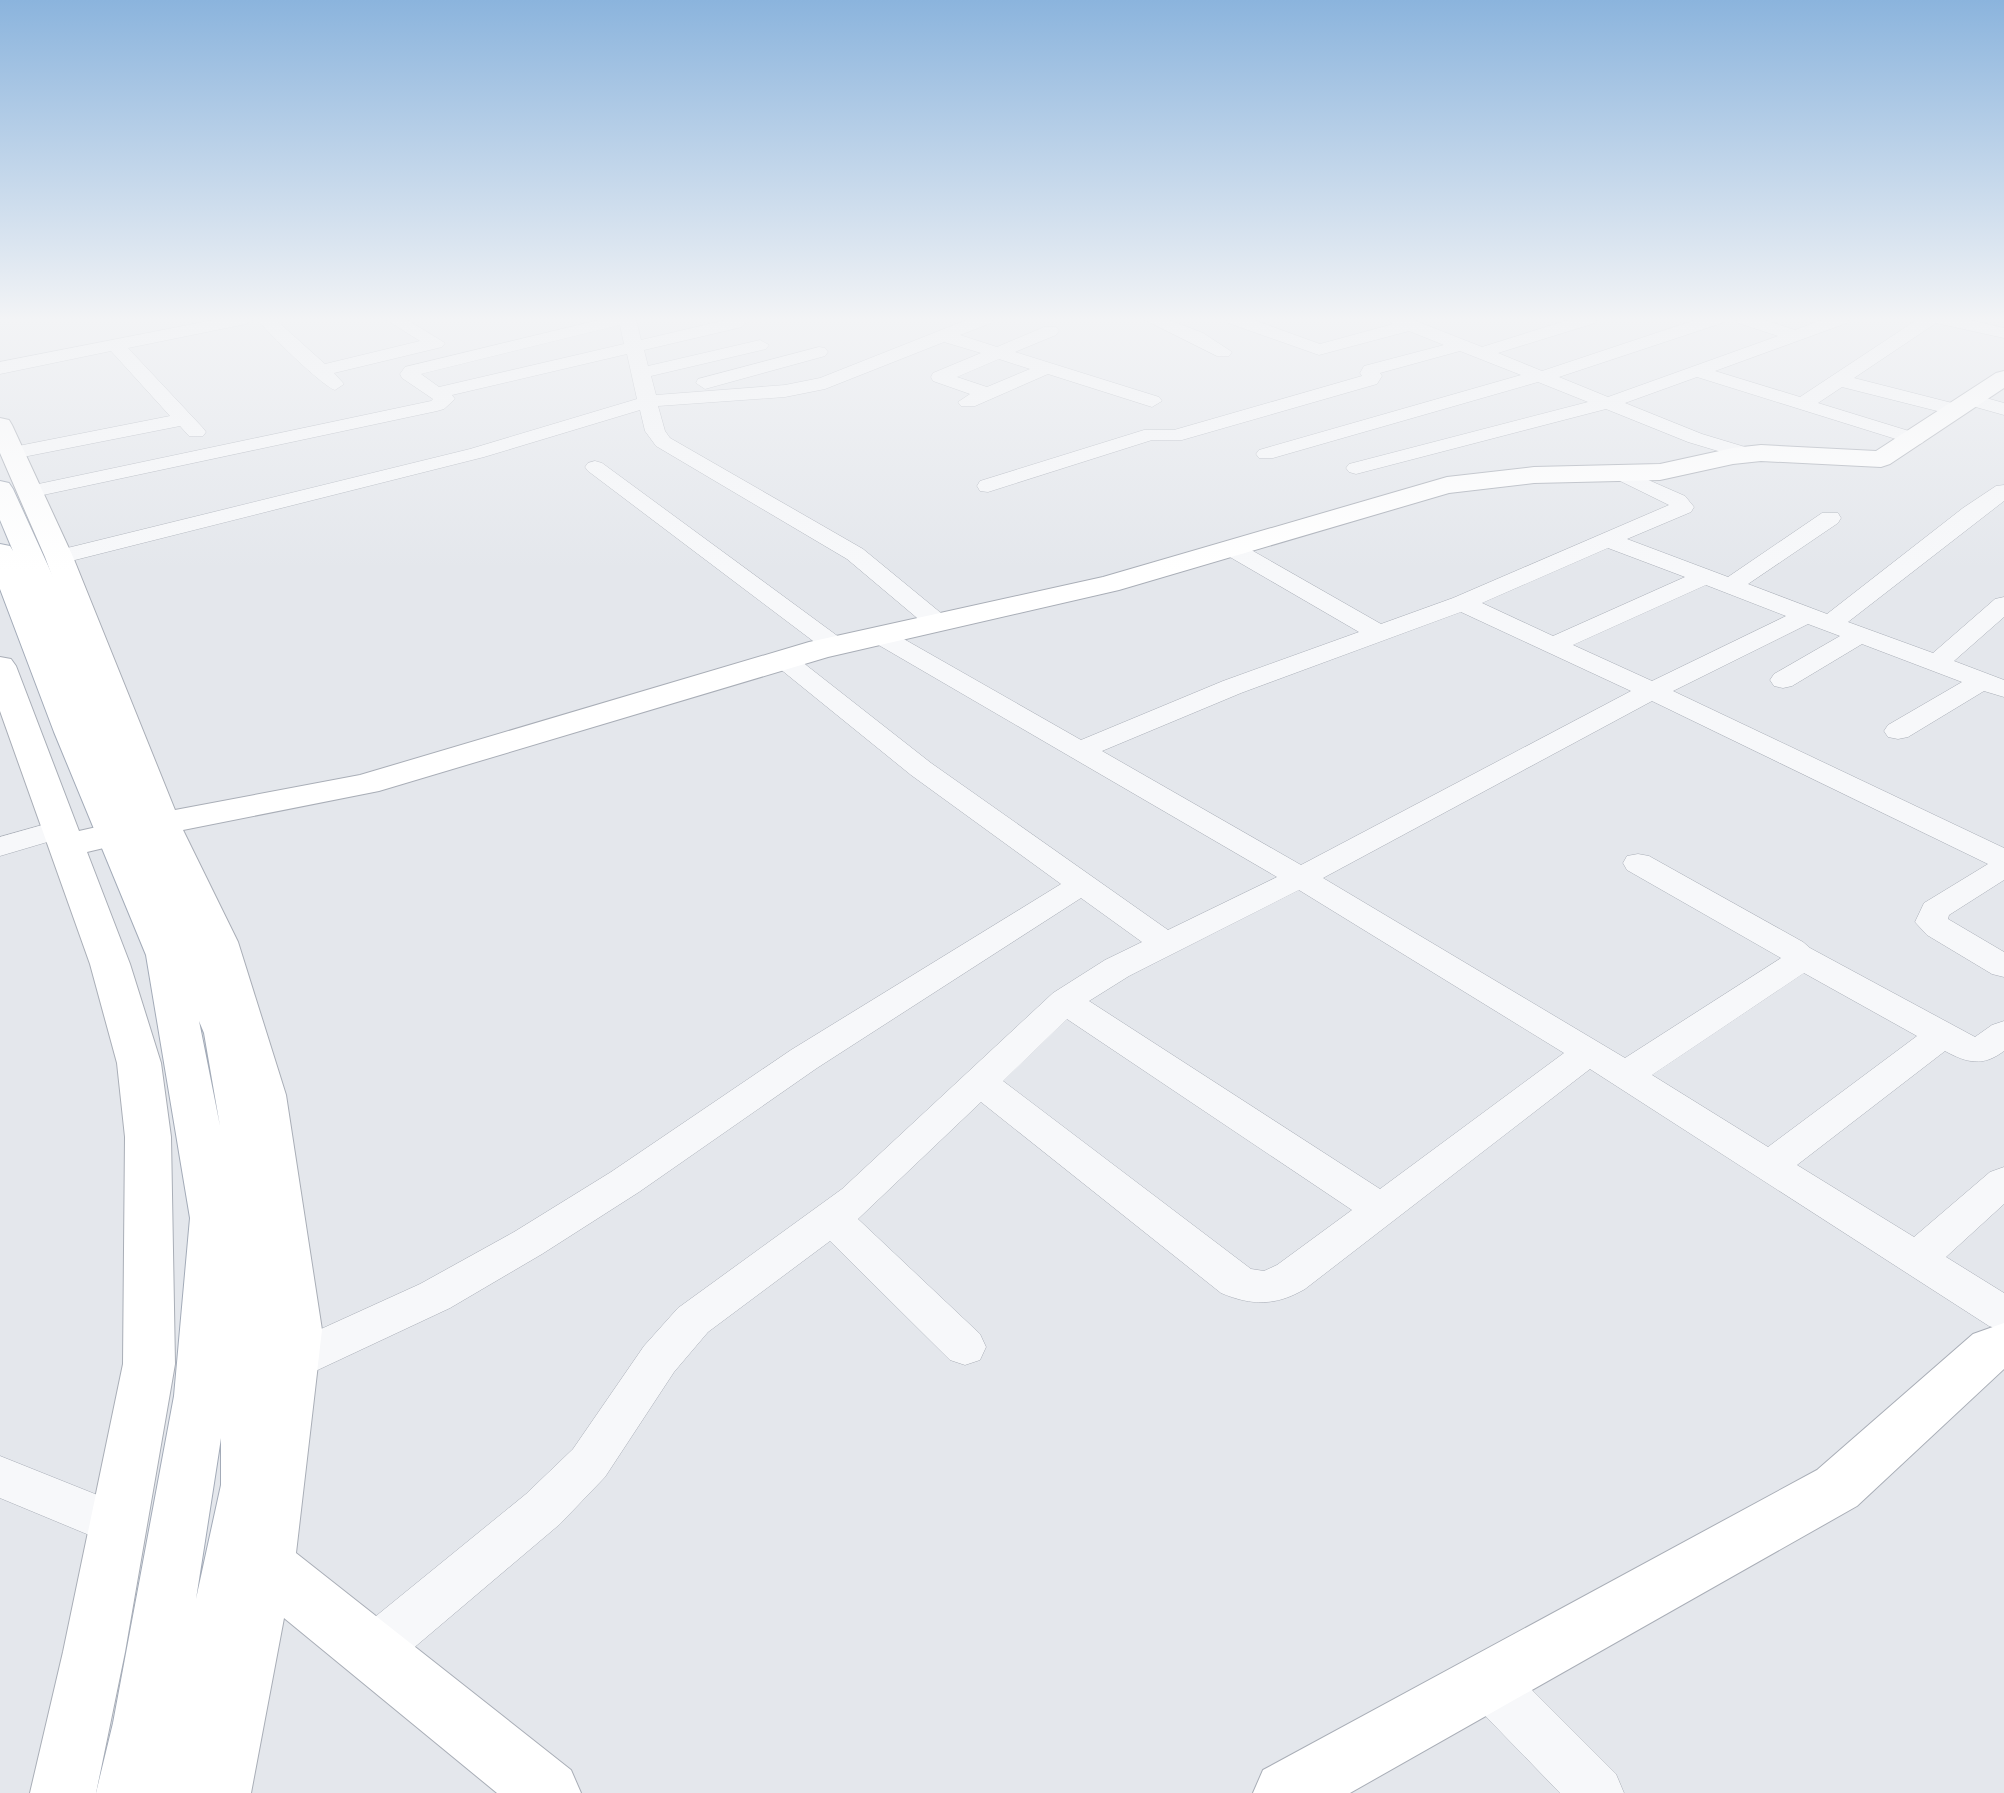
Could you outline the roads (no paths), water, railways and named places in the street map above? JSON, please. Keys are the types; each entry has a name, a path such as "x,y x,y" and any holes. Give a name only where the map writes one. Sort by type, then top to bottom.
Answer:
{"main road":[{"path":"63,837 294,801 367,784 624,709 783,659 834,645 1077,592 1447,485 1501,477 1660,472 1748,454 1881,458 1915,439 1968,403"},
{"path":"10,465 59,557 140,827 214,1218 201,1396 148,1709 129,1793"},
{"path":"10,465 140,827 225,1033 255,1191 248,1339 249,1485 187,1793"},
{"path":"0,552 140,827 218,943 264,1095 296,1330 265,1565 218,1793"},
{"path":"0,666 110,964 139,1063 148,1137 149,1364 94,1652 63,1793"},
{"path":"1286,1793 1837,1488 1991,1349 2004,1345"},
{"path":"265,1565 548,1793"}],"street":[{"path":"170,403 202,438"},
{"path":"10,465 440,403"},
{"path":"59,557 477,453 642,403"},
{"path":"647,403 654,431 663,442 855,554 938,623"},
{"path":"988,486 1151,434 1175,436 1291,403"},
{"path":"1266,454 1447,403"},
{"path":"1356,468 1608,403 1695,438 1748,454"},
{"path":"1798,403 1915,439"},
{"path":"1953,403 2004,409"},
{"path":"10,465 185,419"},
{"path":"595,467 834,645"},
{"path":"1081,750 1232,687 1462,603 1683,507 1677,501 1621,474"},
{"path":"372,1651 543,1509 589,1463 673,1339 693,1320 832,1218 900,1159 1065,1001 1117,968 1301,877 1652,691 1819,620 2004,491"},
{"path":"1730,586 1829,518"},
{"path":"1608,540 1993,685"},
{"path":"1231,548 1378,633"},
{"path":"1553,645 1704,577"},
{"path":"1462,603 2003,860 1935,910 1931,915 1931,922 2004,966"},
{"path":"1936,664 2002,609"},
{"path":"879,635 1301,877 1589,1052 2004,1314"},
{"path":"1783,680 1860,635"},
{"path":"783,659 921,769 1166,944"},
{"path":"1898,731 1993,685"},
{"path":"0,847 63,837"},
{"path":"1638,863 1941,1036 1971,1050 1996,1049"},
{"path":"292,1362 435,1296 528,1243 625,1182 804,1059 1082,884"},
{"path":"1626,1075 1792,967 1798,962 1798,956"},
{"path":"1065,1001 1380,1209"},
{"path":"1769,1166 1941,1036"},
{"path":"979,1081 1236,1281 1250,1287 1276,1286 1589,1052"},
{"path":"1916,1259 2004,1182"},
{"path":"832,1218 965,1347"},
{"path":"0,1477 118,1525"},
{"path":"1487,1681 1598,1793"}]}
